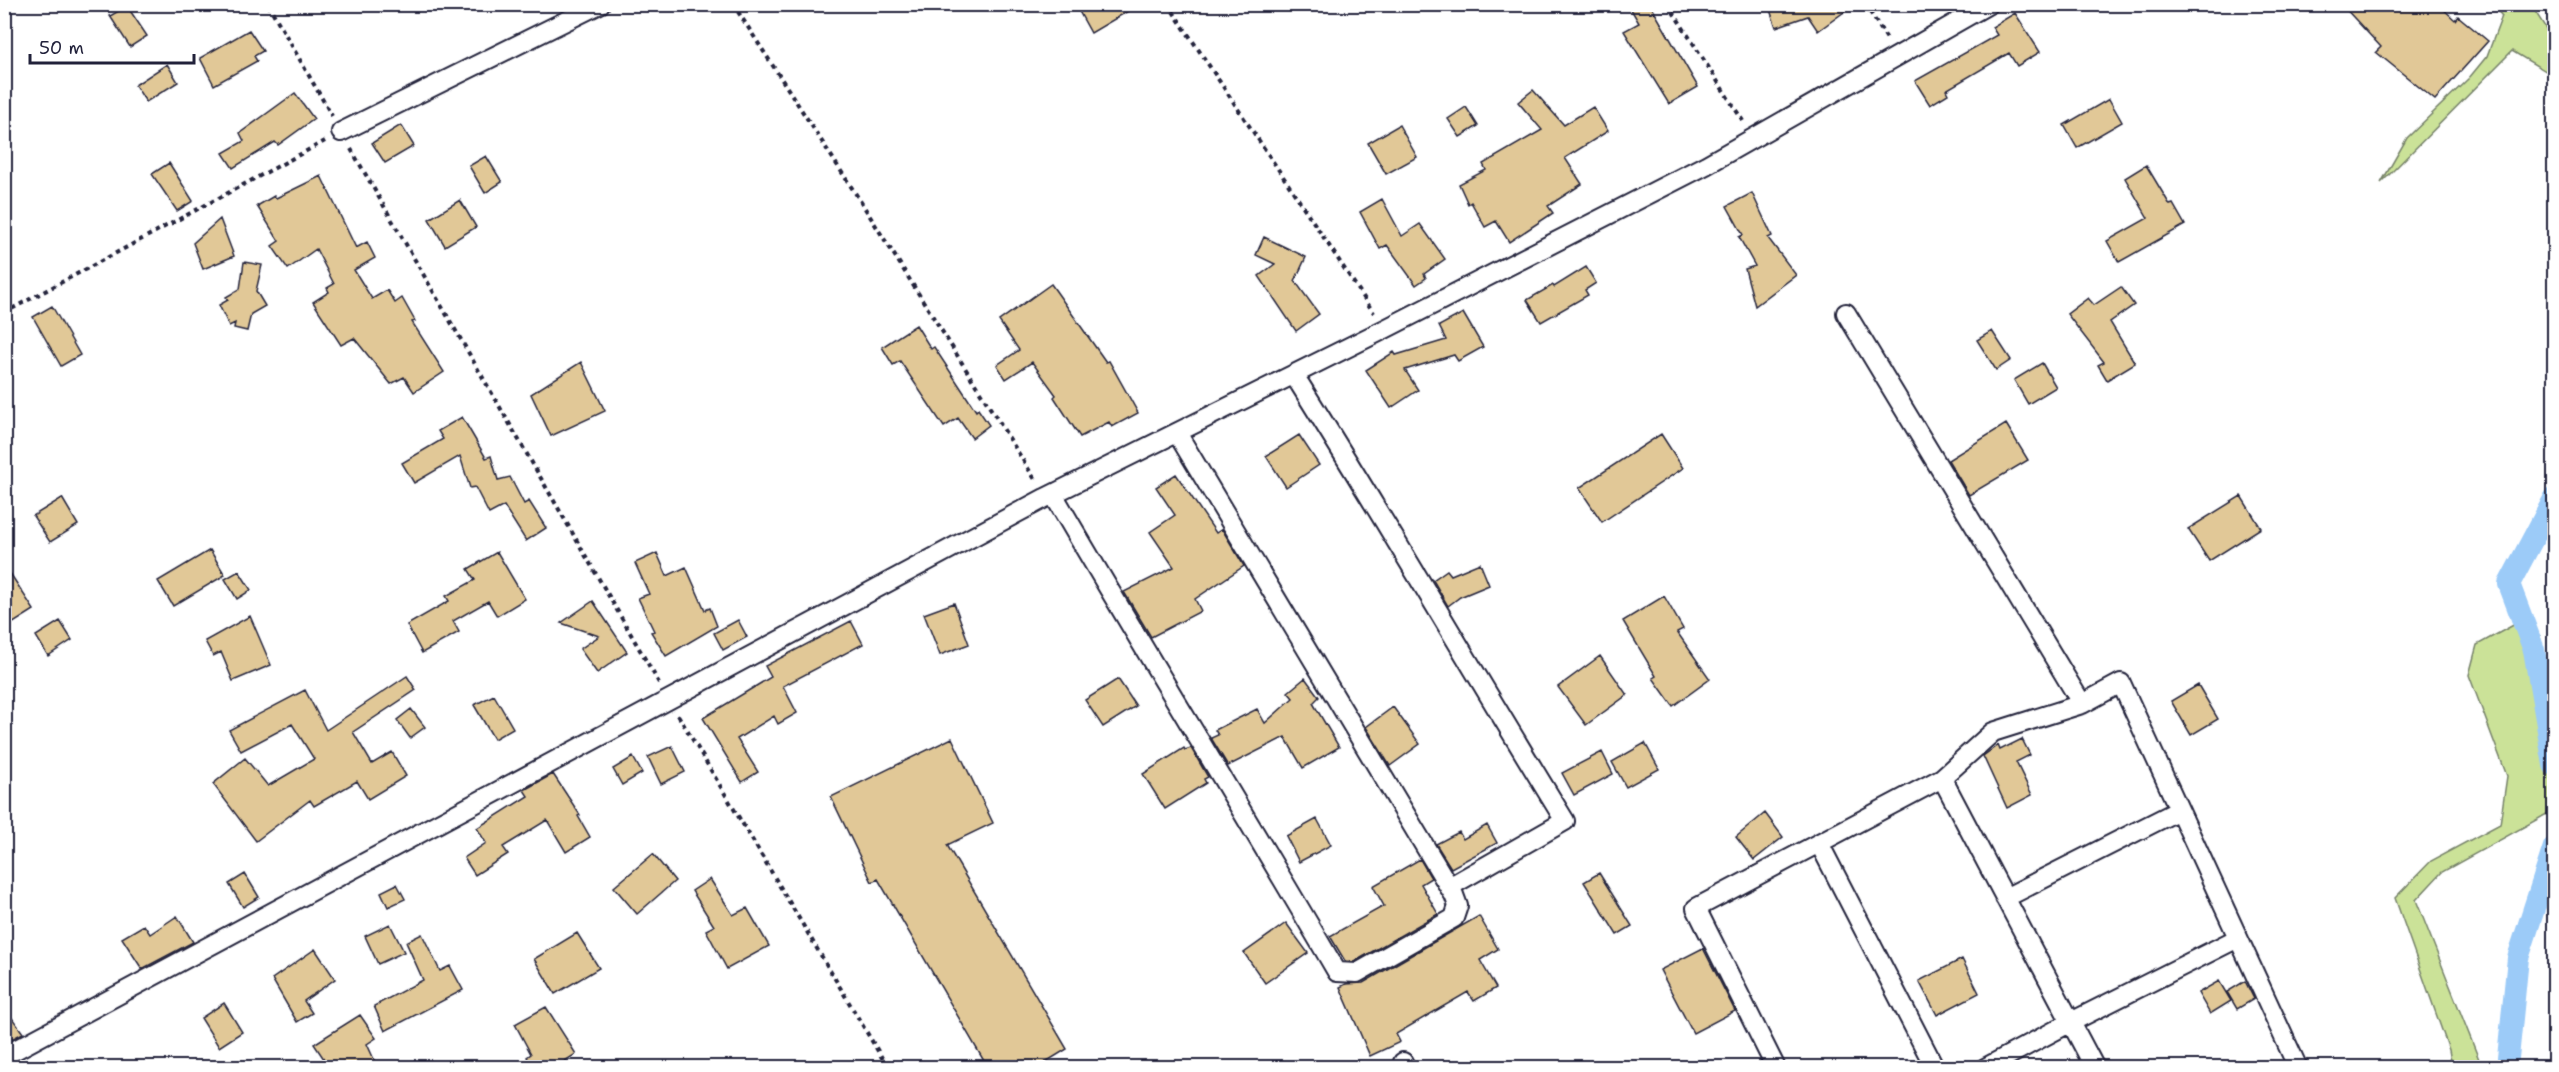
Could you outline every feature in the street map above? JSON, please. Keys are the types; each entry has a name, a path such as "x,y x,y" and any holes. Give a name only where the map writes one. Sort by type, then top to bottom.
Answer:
{"street":[{"path":"341,132 600,4"},
{"path":"4,1056 1049,496 1294,375 1706,165 1989,4"},
{"path":"1846,313 2082,704"},
{"path":"1294,375 1374,501 1565,821 1449,887"},
{"path":"1049,496 1249,821 1337,972 1357,973 1454,918 1458,906 1449,887 1177,432"},
{"path":"1776,1068 1696,908 1942,778 1993,732 2082,704 2121,683 2298,1068"},
{"path":"1942,778 2095,1068"},
{"path":"2005,898 2179,810"},
{"path":"1819,843 1935,1068"},
{"path":"1985,1068 2238,938"}],"path":[{"path":"268,4 668,699 888,1068"},
{"path":"733,4 1049,496"},
{"path":"1168,4 1385,329"},
{"path":"1668,4 1754,137"},
{"path":"1865,4 1898,56"},
{"path":"4,313 341,132"}],"green space":[{"path":"2492,5 2531,5 2554,41 2554,76 2512,51 2381,183 2407,138 2469,78 2487,56 2502,16"},
{"path":"2519,622 2540,636 2554,709 2554,810 2442,872 2416,900 2482,1067 2452,1067 2449,1050 2395,898 2431,861 2500,824 2507,776 2469,675 2477,645"}],"building":[{"path":"1075,4 1140,4 1091,33"},
{"path":"1628,4 1650,4 1698,87 1669,104 1624,31 1639,23"},
{"path":"1768,4 1855,4 1818,31 1808,16 1776,27"},
{"path":"2341,4 2438,4 2455,20 2458,16 2488,41 2435,100 2376,52 2381,47"},
{"path":"127,6 147,36 130,47 110,16"},
{"path":"2015,13 2040,52 2017,66 2009,53 1946,90 1948,94 1930,105 1915,81 1997,35 1992,27"},
{"path":"249,30 263,51 254,56 257,61 214,85 200,58"},
{"path":"167,64 178,82 146,102 135,85"},
{"path":"1533,90 1564,125 1593,107 1608,131 1565,158 1582,184 1548,206 1553,213 1509,242 1496,221 1485,227 1471,202 1468,204 1459,184 1486,170 1483,164 1542,130 1518,102"},
{"path":"295,93 314,119 278,145 275,142 233,168 223,153 244,141 240,133"},
{"path":"2109,99 2122,122 2077,148 2064,125"},
{"path":"1466,107 1478,126 1460,137 1448,119"},
{"path":"401,125 414,146 385,163 372,143"},
{"path":"1399,125 1417,157 1386,174 1368,143"},
{"path":"486,156 502,182 485,193 469,166"},
{"path":"169,163 193,201 177,211 152,174"},
{"path":"2146,165 2185,225 2119,262 2107,241 2148,218 2125,178"},
{"path":"321,176 356,248 367,242 375,258 354,270 372,299 387,290 395,303 402,298 415,321 412,322 444,372 414,392 404,377 391,384 354,338 341,345 313,302 329,292 327,288 334,284 316,249 288,269 272,246 279,241 257,206 274,196 276,198"},
{"path":"1752,193 1772,236 1768,238 1796,275 1755,306 1745,269 1755,266 1739,237 1743,235 1727,206"},
{"path":"1382,199 1402,236 1420,224 1445,259 1424,274 1426,278 1416,285 1387,245 1380,249 1360,212"},
{"path":"460,200 476,227 445,246 429,219"},
{"path":"220,219 234,256 203,269 193,243"},
{"path":"1264,237 1306,257 1295,281 1319,314 1296,331 1259,276 1275,264 1256,255"},
{"path":"244,262 262,265 256,291 265,306 251,314 247,331 234,328 235,323 229,326 219,305 228,300 226,297 240,289"},
{"path":"1586,267 1596,283 1585,290 1588,295 1541,322 1527,300 1553,285 1554,287"},
{"path":"1051,284 1106,362 1109,361 1138,413 1112,427 1109,422 1080,437 1054,397 1056,395 1032,362 1006,379 997,365 1019,350 999,321"},
{"path":"2121,287 2134,305 2110,322 2135,363 2107,380 2098,365 2104,362 2067,314 2088,298 2094,305"},
{"path":"52,306 80,355 61,366 33,317"},
{"path":"1463,313 1483,347 1458,361 1454,355 1405,370 1418,390 1391,408 1366,370 1394,352 1396,355 1446,340 1439,326"},
{"path":"916,325 931,349 934,347 976,411 978,409 989,425 972,438 958,418 944,427 900,361 893,365 882,347"},
{"path":"1992,331 2011,360 1996,370 1977,340"},
{"path":"581,362 605,411 551,436 531,394"},
{"path":"2042,363 2056,387 2028,404 2014,380"},
{"path":"462,417 486,458 491,456 498,480 510,477 524,504 529,501 546,528 526,541 504,506 489,514 475,487 470,488 460,456 414,483 402,463 443,439 438,431"},
{"path":"2006,424 2028,460 1969,495 1948,460"},
{"path":"1661,434 1683,468 1602,522 1579,488"},
{"path":"1299,435 1319,465 1286,487 1266,456"},
{"path":"1176,474 1216,533 1222,529 1244,566 1195,599 1201,611 1151,637 1124,592 1174,567 1150,532 1175,515 1156,487"},
{"path":"2241,496 2261,528 2209,561 2188,529"},
{"path":"62,498 78,525 50,542 33,516"},
{"path":"210,550 225,575 173,606 158,581"},
{"path":"497,552 525,599 497,616 488,601 453,621 459,632 422,653 407,625 449,601 446,596 475,580 468,569"},
{"path":"657,553 667,576 686,567 705,610 710,608 717,626 666,656 651,632 654,631 638,598 649,594 635,563"},
{"path":"1480,563 1489,585 1460,597 1448,606 1433,580 1447,570 1451,575"},
{"path":"4,564 34,610 4,629"},
{"path":"239,571 251,590 237,599 225,579"},
{"path":"1664,596 1683,629 1677,632 1710,679 1673,706 1653,678 1656,676 1623,621"},
{"path":"593,601 627,652 597,673 580,649 599,636 561,623"},
{"path":"954,603 969,644 940,655 924,614"},
{"path":"250,616 271,665 233,681 221,652 213,656 205,641"},
{"path":"738,620 747,637 723,650 714,633"},
{"path":"60,621 72,640 48,656 36,636"},
{"path":"851,621 863,644 783,686 797,713 778,724 774,716 737,739 758,772 742,782 703,718 771,677 765,666"},
{"path":"1600,656 1627,695 1586,725 1558,687"},
{"path":"407,676 416,690 353,732 372,764 392,752 406,776 368,799 357,781 314,806 310,800 256,841 213,784 245,758 268,786 314,759 292,724 241,751 229,730 305,690 326,730"},
{"path":"1305,678 1319,697 1313,703 1339,747 1303,768 1285,737 1228,766 1211,738 1218,735 1215,730 1257,709 1265,723 1293,698 1288,692"},
{"path":"1118,679 1136,706 1103,727 1085,700"},
{"path":"2198,685 2218,719 2191,735 2171,701"},
{"path":"494,695 513,728 494,739 474,705"},
{"path":"1393,707 1420,744 1390,766 1366,727"},
{"path":"411,709 425,727 410,738 397,720"},
{"path":"952,738 993,823 947,845 1067,1049 1036,1068 988,1068 878,879 872,882 831,797"},
{"path":"2022,739 2030,755 2016,762 2032,795 2007,808 1983,756 1998,745 2000,750"},
{"path":"1645,743 1659,769 1626,787 1612,762"},
{"path":"672,746 685,772 661,784 648,757"},
{"path":"1184,748 1185,750 1191,748 1208,777 1204,779 1206,783 1165,809 1143,774"},
{"path":"1602,752 1613,774 1574,795 1562,773"},
{"path":"633,757 642,773 622,785 613,769"},
{"path":"553,774 580,815 578,816 590,837 566,852 547,820 503,847 508,854 475,875 464,858 486,843 477,828 528,796 524,790"},
{"path":"1765,813 1783,837 1754,860 1736,837"},
{"path":"1317,819 1331,845 1299,862 1286,836"},
{"path":"1487,825 1497,843 1451,868 1436,844 1459,832 1463,839"},
{"path":"653,854 675,881 637,914 614,887"},
{"path":"1420,859 1431,878 1421,884 1438,914 1354,962 1345,961 1330,936 1384,906 1373,886"},
{"path":"1599,873 1632,926 1617,935 1584,882"},
{"path":"245,874 259,897 243,907 229,884"},
{"path":"710,879 733,915 747,908 769,946 727,969 706,930 714,926 692,891"},
{"path":"397,884 405,899 388,907 381,892"},
{"path":"177,916 193,942 142,969 122,938 144,925 150,934"},
{"path":"1479,916 1498,949 1480,960 1496,988 1474,1001 1468,992 1396,1034 1400,1042 1370,1056 1340,987 1346,984 1363,983"},
{"path":"1286,923 1308,953 1265,983 1244,953"},
{"path":"390,924 404,952 378,964 365,936"},
{"path":"577,933 599,968 555,994 534,959"},
{"path":"422,934 440,971 450,966 463,990 385,1031 374,1006 423,980 406,942"},
{"path":"1703,948 1735,1011 1693,1033 1660,970"},
{"path":"315,949 335,979 304,1001 312,1013 297,1022 272,979"},
{"path":"1962,959 1979,993 1937,1015 1919,981"},
{"path":"2219,981 2231,1001 2210,1014 2198,993"},
{"path":"2245,981 2254,999 2237,1009 2227,992"},
{"path":"224,1003 242,1032 219,1047 201,1018"},
{"path":"4,1007 23,1033 4,1043"},
{"path":"546,1007 576,1054 554,1068 534,1068 527,1057 531,1054 515,1024"},
{"path":"360,1015 376,1038 367,1044 378,1068 330,1068 314,1044"}],"waterway":[{"path":"2554,499 2509,584 2534,650 2554,765"},
{"path":"2507,1068 2518,958 2554,847"}]}
